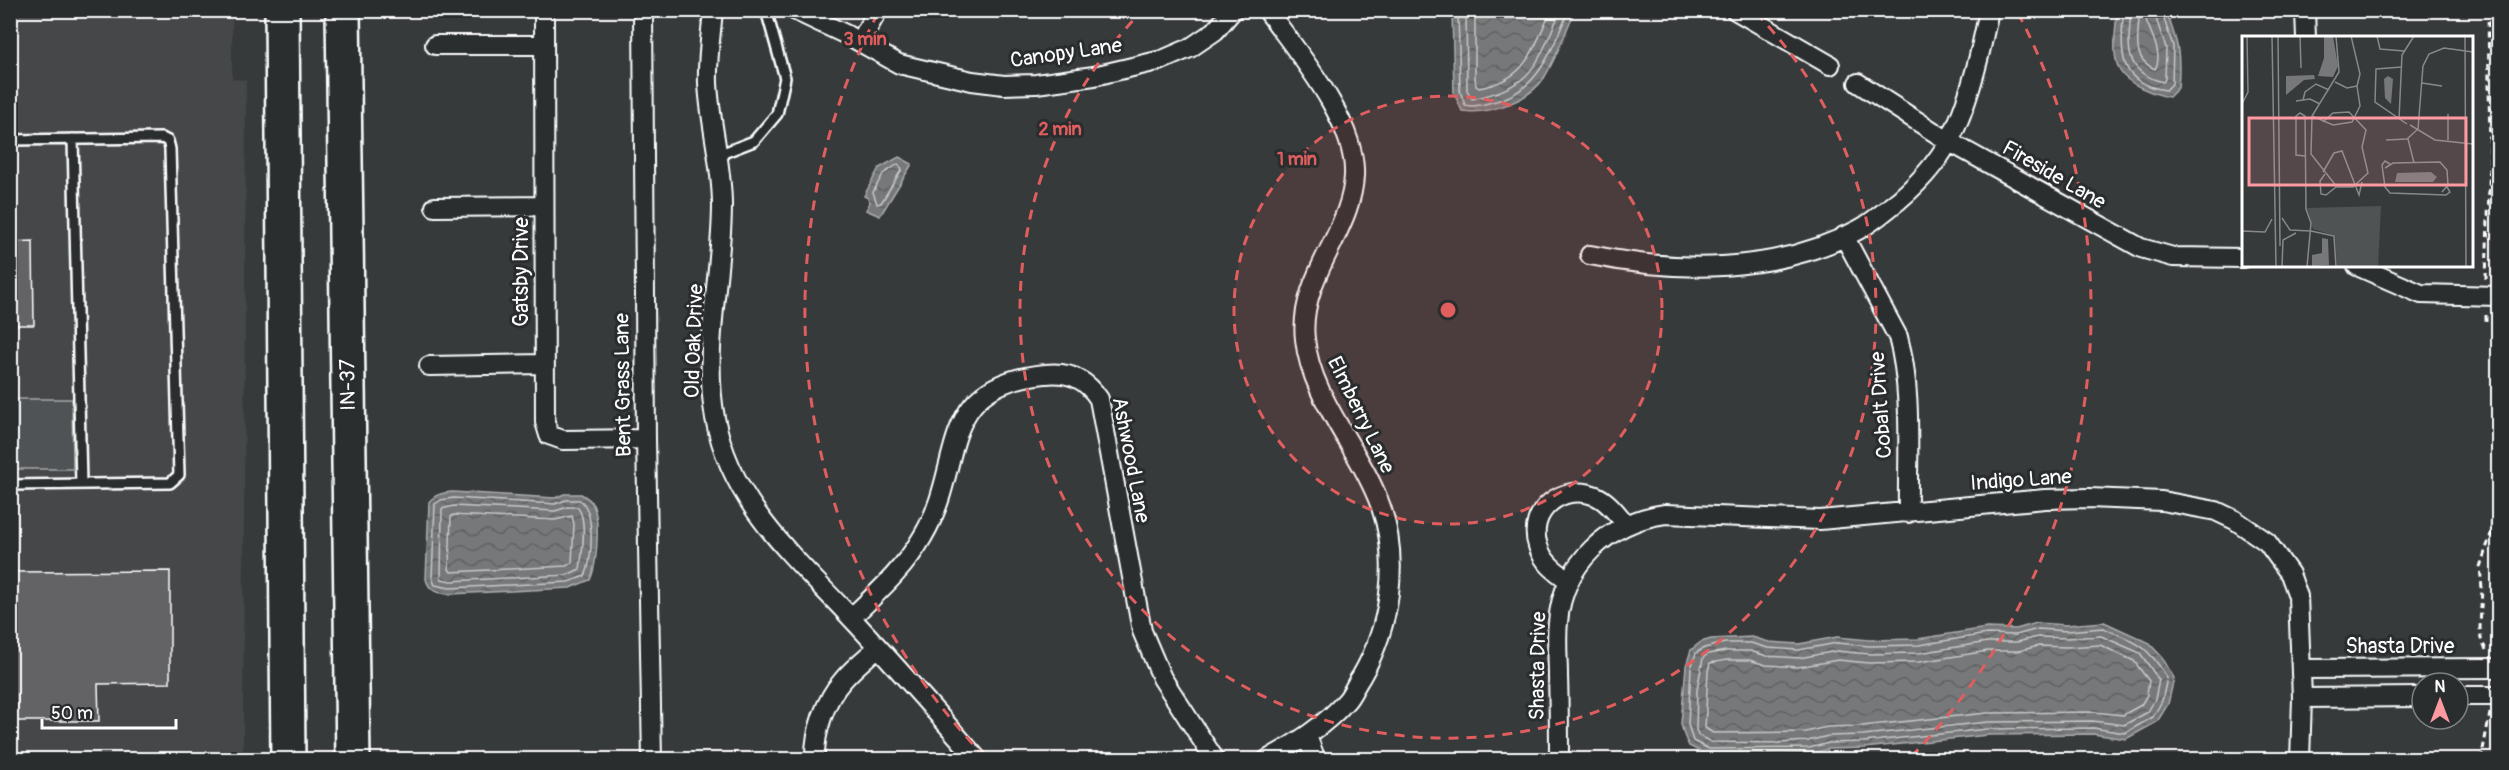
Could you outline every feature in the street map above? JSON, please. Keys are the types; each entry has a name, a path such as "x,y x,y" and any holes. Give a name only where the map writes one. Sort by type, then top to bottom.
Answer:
{"highway":[{"path":"282,10 288,759"},
{"name":"IN-37","path":"343,10 353,759"}],"street":[{"name":"Gatsby Drive","path":"544,10 543,364 545,422 549,435 563,440 646,438"},
{"name":"Bent Grass Lane","path":"643,10 646,438 652,759"},
{"name":"Old Oak Drive","path":"713,10 708,82 722,203 720,264 712,344 712,382 715,417 723,450 738,483 774,538 878,647 978,759"},
{"name":"Canopy Lane","path":"794,10 899,64 994,83 1036,84 1094,76 1162,60 1190,48 1215,31 1233,10"},
{"path":"860,42 878,10"},
{"name":"Elmberry Lane","path":"1267,10 1335,109 1353,154 1354,176 1350,201 1315,279 1306,308 1304,332 1311,370 1381,507 1389,545 1391,578 1382,632 1367,666 1347,700 1307,736"},
{"path":"1735,10 1830,65"},
{"path":"1590,255 1662,267 1723,266 1789,255 1844,236 1881,215 1930,169 1955,130 1971,86 1989,10"},
{"path":"2305,10 2306,36"},
{"path":"435,45 544,45"},
{"name":"Fireside Lane","path":"1858,82 1948,141 2141,248 2173,257 2242,258"},
{"path":"435,207 544,206"},
{"name":"Cobalt Drive","path":"1844,236 1898,337 1901,349 1906,384 1908,513"},
{"path":"2359,267 2421,294 2499,296"},
{"path":"429,366 543,364"},
{"name":"Ashwood Lane","path":"851,618 896,574 923,536 933,517 956,436 965,414 978,399 995,386 1012,380 1055,373 1070,375 1091,387 1099,399 1142,632 1153,661 1215,759"},
{"path":"1568,580 1550,566 1538,548 1536,527 1544,507 1564,494 1585,492 1598,496 1626,524"},
{"name":"Indigo Lane","path":"1568,580 1578,563 1589,551 1626,524 1650,516 1679,514 1820,520 2014,501 2078,498 2162,501 2216,511 2235,520 2267,542 2290,574 2298,596 2302,698 2300,759"},
{"name":"Shasta Drive","path":"1559,759 1558,622 1568,580"},
{"path":"815,759 819,725 829,701 843,680 878,647"},
{"name":"Shasta Drive","path":"2301,669 2493,668"},
{"path":"2470,696 2494,696"},
{"path":"2302,698 2410,697"},
{"path":"1268,759 1307,736 1316,759"}],"lane":[{"path":"718,155 754,141 777,114 785,78 766,10"},
{"path":"10,140 162,138 168,141 171,149 179,475 170,483 10,485"},
{"path":"73,139 81,484"}],"path":[{"path":"2486,256 2490,199 2488,10"},
{"path":"2493,499 2491,534 2480,567 2481,639 2493,668"},
{"path":"2481,759 2494,696"}],"shaded area":[{"path":"10,11 232,11 232,79 246,80 243,759 11,759"},
{"path":"11,399 72,399 73,469 11,469"}],"water":[{"path":"1452,10 1575,11 1553,62 1537,86 1507,105 1472,112 1462,111 1454,93"},
{"path":"2117,11 2166,11 2179,57 2178,88 2169,97 2135,85 2120,71 2115,50"},
{"path":"899,157 912,164 880,216 866,210 870,202 864,196 879,168"},
{"path":"442,493 555,498 564,494 581,494 586,497 595,510 597,530 596,553 590,580 570,588 450,594 432,589 426,579 429,502"},
{"path":"2104,622 2148,642 2162,657 2174,678 2168,704 2157,722 2126,739 2093,734 1988,735 1864,748 1829,749 1810,754 1707,755 1689,746 1681,724 1686,666 1691,650 1701,642 1711,639 1752,637 1769,642 1799,644 1837,637 1869,640 1918,639 1987,628 2016,629 2037,623 2066,625"}],"building":[{"path":"33,241 34,325 10,325 10,242"},
{"path":"170,571 170,683 98,684 99,721 10,721 10,572"}]}
